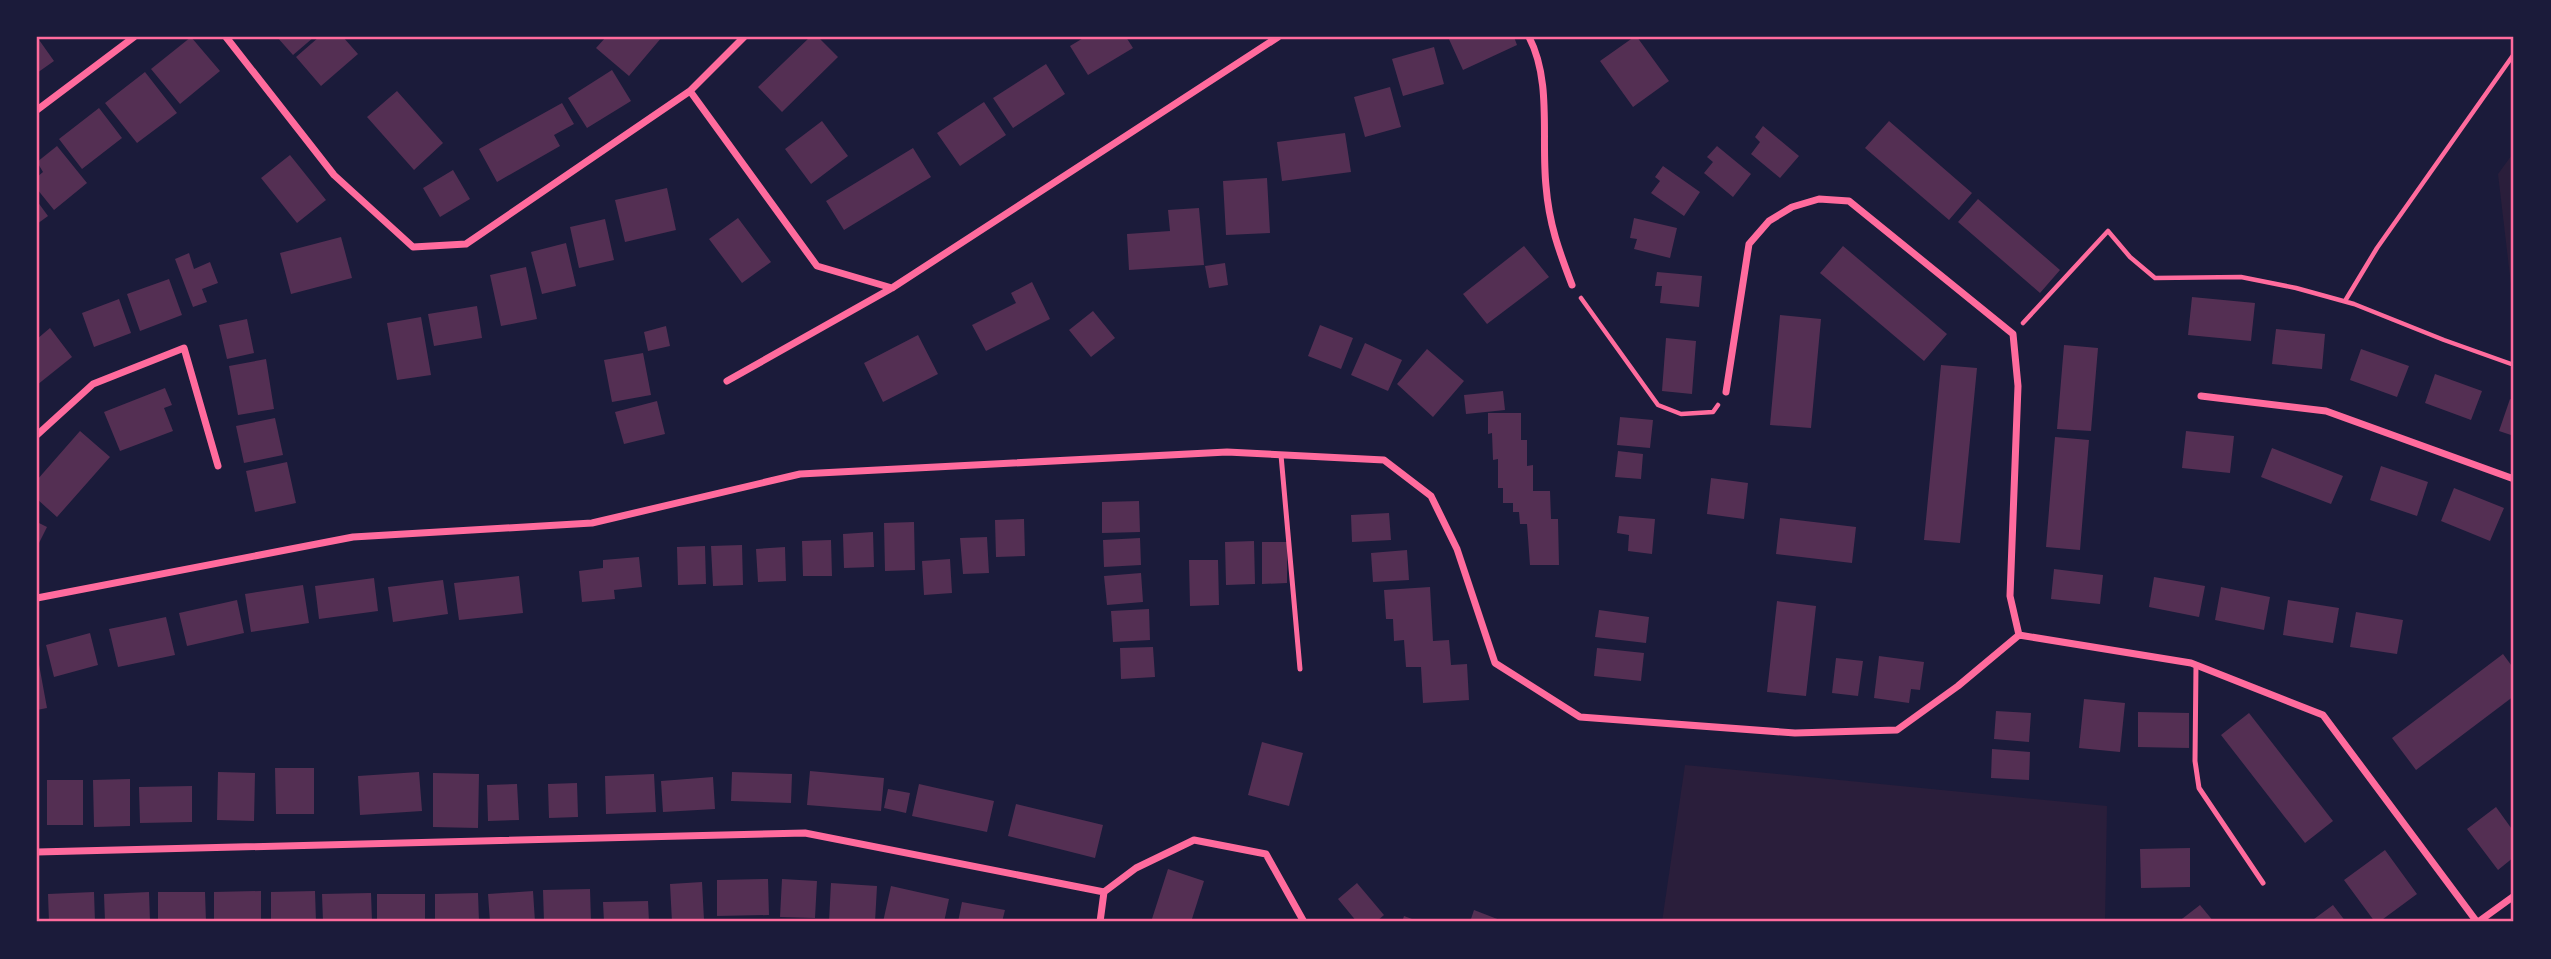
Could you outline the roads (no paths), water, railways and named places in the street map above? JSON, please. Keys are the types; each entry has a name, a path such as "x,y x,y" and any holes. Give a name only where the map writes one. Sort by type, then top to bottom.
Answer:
{"street":[{"path":"37,110 134,37"},
{"path":"226,37 334,175 413,247 466,244 690,91 744,37"},
{"path":"727,381 892,289 1278,37"},
{"path":"1529,37 1542,83 1544,161 1551,228 1572,285"},
{"path":"690,91 817,266 892,289"},
{"path":"1726,392 1749,244 1769,221 1792,207 1819,199 1849,201 2013,334 2018,386 2010,596 2019,635"},
{"path":"37,435 93,384 184,348 218,466"},
{"path":"2201,396 2326,411 2514,479"},
{"path":"37,598 354,537 592,523 800,474 1227,452 1384,460 1431,496 1457,549 1495,663 1580,717 1795,733 1897,730 1958,686 2019,635 2196,665 2323,715 2477,922 2514,896"},
{"path":"37,852 805,834 1104,892"},
{"path":"1100,922 1104,892 1136,867 1194,840 1266,854 1304,922"}],"lane":[{"path":"1281,455 1300,669"},
{"path":"2196,665 2195,761 2199,788 2263,883"}]}
